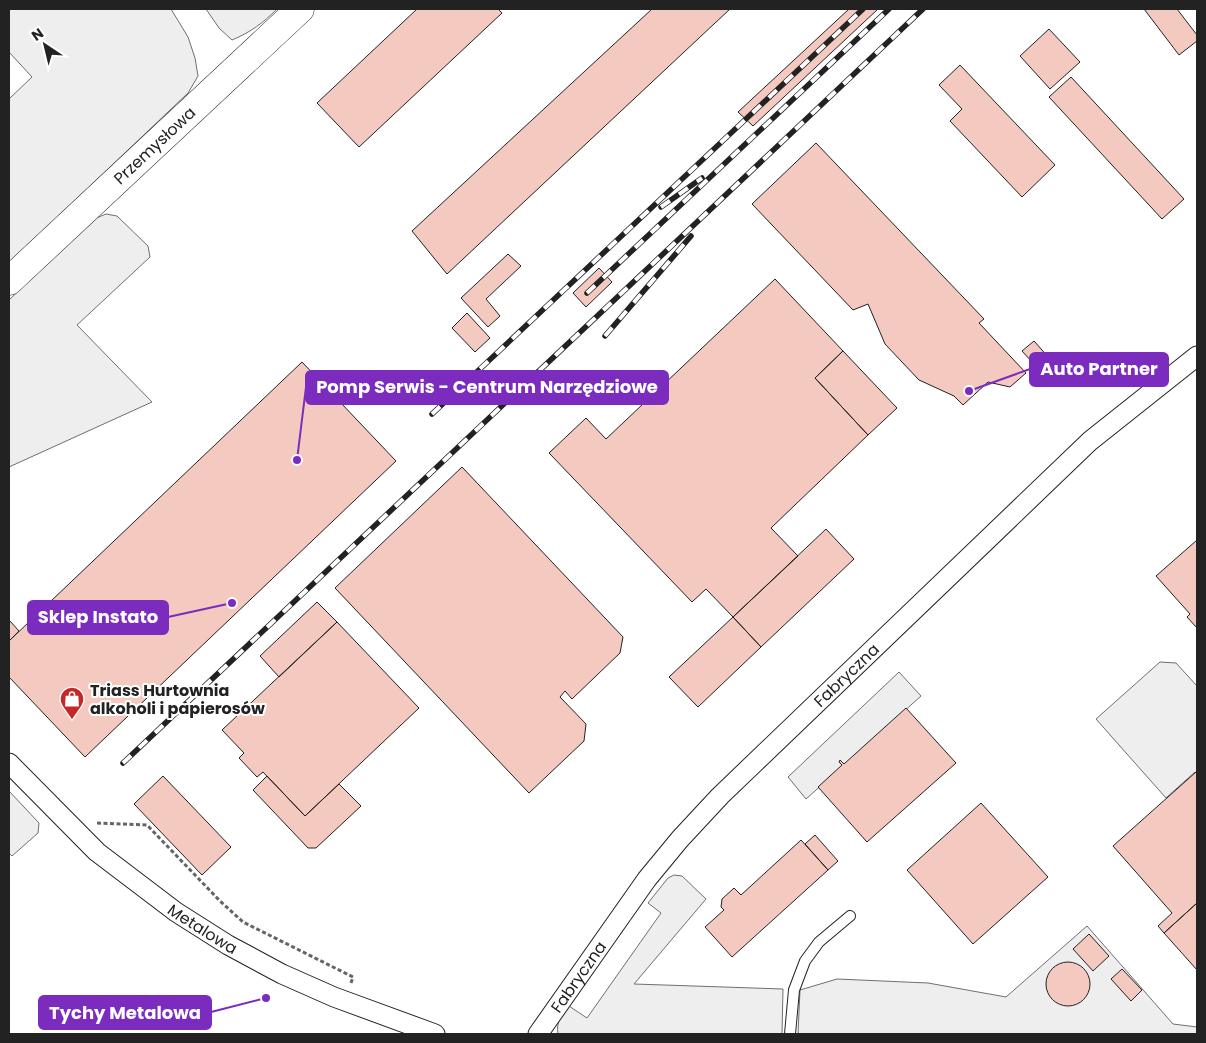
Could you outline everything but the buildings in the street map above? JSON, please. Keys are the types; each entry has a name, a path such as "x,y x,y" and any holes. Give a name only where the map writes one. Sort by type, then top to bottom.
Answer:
{"street":[{"name":"Przemysłowa","path":"9,281 300,9"},
{"name":"Fabryczna","path":"538,1034 647,879 680,839 720,796 1090,441 1197,356"},
{"name":"Metalowa","path":"9,763 97,852 176,912 228,946 282,974 343,1000 435,1034"}],"lane":[{"path":"790,1034 794,990 805,961 819,942 850,916"}],"path":[{"path":"94,823 147,825 220,901 243,922 353,977 343,1000"}],"shaded area":[{"path":"9,9 171,9 188,37 195,58 198,76 188,93 9,263 9,99 32,77 9,52"},
{"path":"206,9 277,9 256,27 232,40 219,28"},
{"path":"106,214 117,216 148,246 150,257 77,325 152,402 9,467 9,300 94,219"},
{"path":"1160,662 1176,663 1197,686 1197,773 1195,772 1166,798 1096,719"},
{"path":"899,672 921,696 806,799 788,777"},
{"path":"9,791 39,823 38,833 12,856 9,853"},
{"path":"674,875 682,876 706,899 634,984 783,989 782,1034 558,1034 558,1022 569,1006 587,1018 661,913 648,903 668,878"},
{"path":"1087,926 1173,1024 1197,1027 1197,1034 798,1034 800,990 837,979 928,983 1006,997"}],"railway":[{"path":"432,414 863,9"},
{"path":"587,293 889,9"},
{"path":"123,763 923,9"},
{"path":"661,207 702,178"},
{"path":"605,336 691,236"}],"place":[{"name":"Auto Partner","path":"969,391"},
{"name":"Pomp Serwis - Centrum Narzędziowe","path":"297,460"},
{"name":"Sklep Instato","path":"232,603"},
{"name":"Triass Hurtownia alkoholi i papierosów","path":"72,720"},
{"name":"Tychy Metalowa","path":"266,998"}]}
